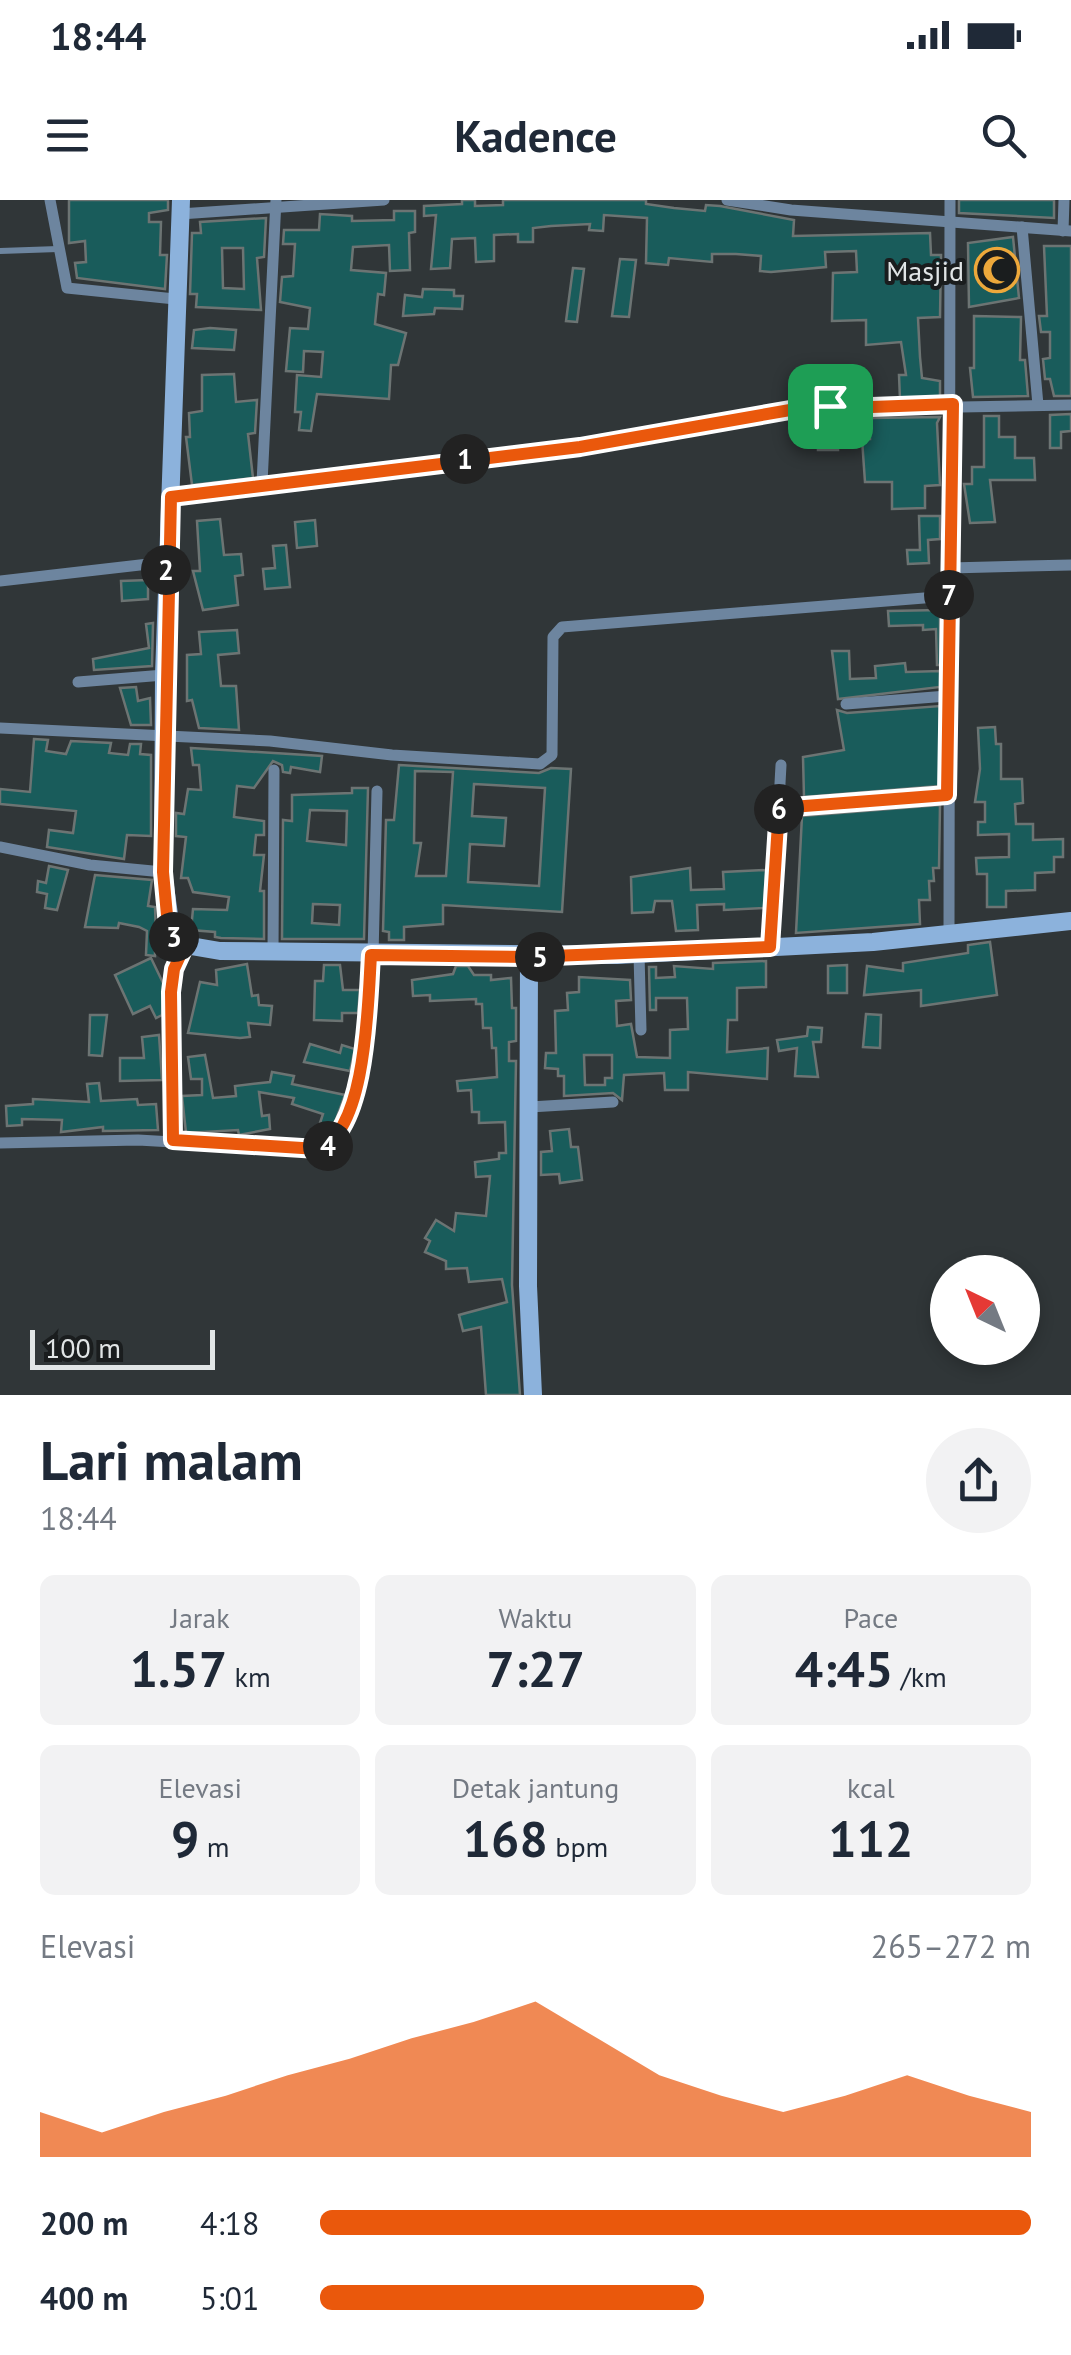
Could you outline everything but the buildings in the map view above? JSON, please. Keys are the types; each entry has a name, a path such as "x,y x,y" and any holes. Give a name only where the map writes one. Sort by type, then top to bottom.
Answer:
{"street":[{"path":"50,200 63,284 71,291 175,299"},
{"path":"384,200 180,207 166,562 163,872 168,926 185,945 273,954 529,957 770,947 1071,921"},
{"path":"727,200 1067,231 1064,200"},
{"path":"949,932 947,696 953,404 950,200"},
{"path":"262,483 276,205"},
{"path":"1022,227 1038,405"},
{"path":"171,497 580,447 790,410 1071,404"},
{"path":"0,581 166,562"},
{"path":"950,568 1071,565"},
{"path":"0,728 164,734 540,764 552,752 552,638 558,628 949,596"},
{"path":"78,682 164,675"},
{"path":"846,704 947,696"},
{"path":"770,947 781,765"},
{"path":"273,954 274,770"},
{"path":"0,1144 173,1140 318,1149 336,1140 348,1118 364,1044 372,955 377,791"},
{"path":"779,808 947,795"},
{"path":"0,847 90,864 163,872"},
{"path":"173,1140 171,992 174,969 185,945"},
{"path":"639,954 641,1030"},
{"path":"529,957 528,1286 533,1395"},
{"path":"530,1108 613,1102"}],"lane":[{"path":"0,251 58,249"}],"place":[{"name":"Masjid","path":"997,270"}],"route":[{"path":"953,404 947,795 779,808 770,947 529,957 371,955 364,1044 348,1118 336,1140 318,1149 173,1140 171,992 177,958 185,945 172,936 164,907 164,675 171,497 648,438 830,406 953,404"}]}
